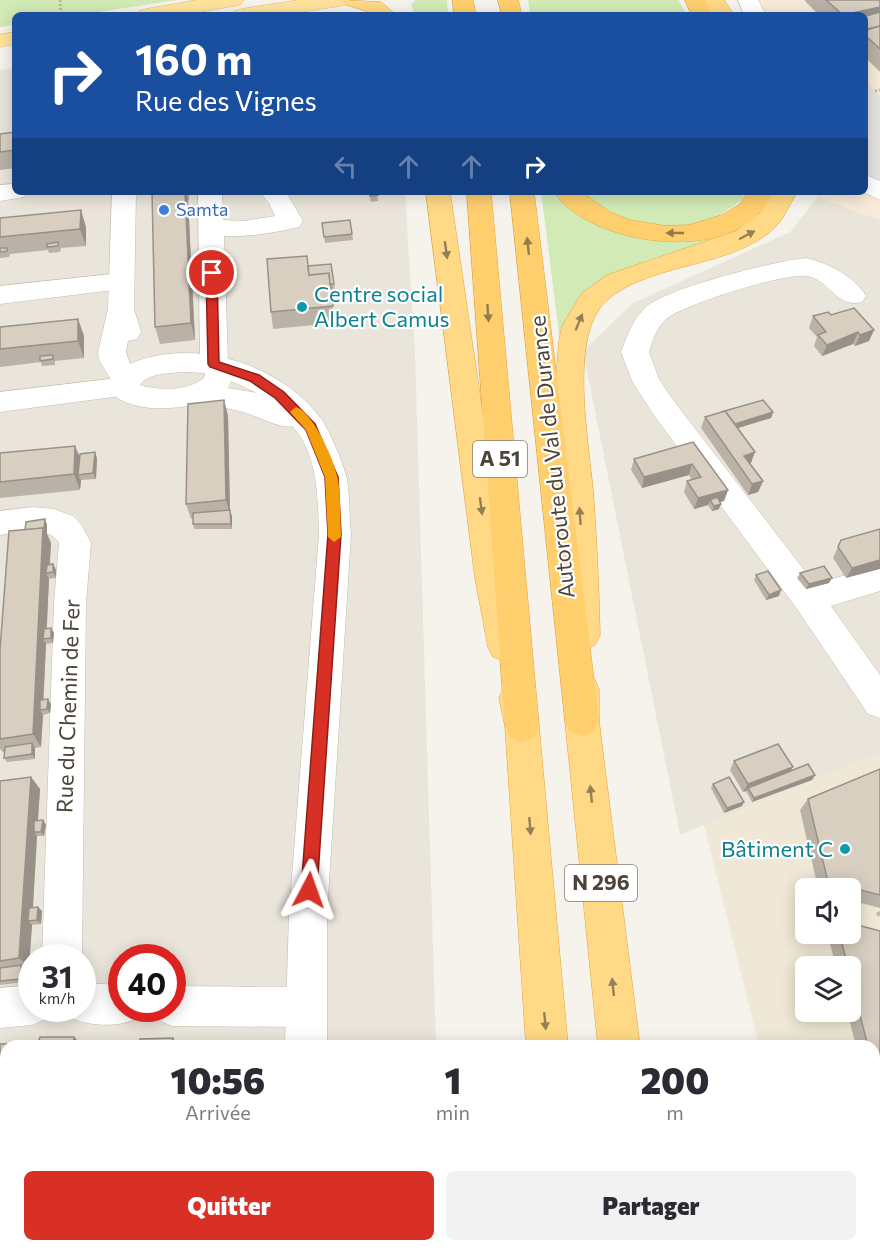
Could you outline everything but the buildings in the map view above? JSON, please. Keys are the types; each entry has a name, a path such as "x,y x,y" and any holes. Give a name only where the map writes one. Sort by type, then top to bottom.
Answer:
{"highway":[{"path":"350,0 374,6 382,12"},
{"path":"438,195 491,578 522,726"},
{"name":"A 51","path":"479,195 522,726"},
{"name":"Autoroute du Val de Durance","path":"522,195 582,721"},
{"path":"569,195 580,205 610,222 650,233 684,234 723,225 739,217 754,203 758,195"},
{"path":"582,721 583,558 572,404 572,360 576,326 583,312 593,300 628,277 717,248 756,230 775,212 784,195"},
{"name":"N 296","path":"582,721 618,1040"},
{"name":"N 296","path":"522,726 547,1040"}],"main road":[{"path":"164,12 234,0"},
{"path":"261,12 340,0"}],"street":[{"path":"124,195 122,309 135,352 143,358 160,364 217,366 254,378 266,385 311,428 332,477 334,534 308,914 305,1026 186,1008"},
{"path":"200,394 217,383 210,195"},
{"path":"210,228 244,229 290,221 280,200 275,195"},
{"path":"853,296 820,272 806,267 786,268 712,290 661,309 645,324 635,352 646,381 663,407 808,600 880,703"},
{"path":"0,295 121,282"},
{"path":"122,309 112,352 113,360 131,395 152,398 200,394 253,402 311,428"},
{"path":"0,402 125,384 140,370 160,364"},
{"name":"Rue du Chemin de Fer","path":"0,524 41,518 53,520 72,535 75,543 70,603 62,944"},
{"path":"808,600 880,578"},
{"path":"0,1008 18,1006"}],"path":[{"path":"875,91 880,90"}],"shaded area":[{"path":"753,0 880,0 880,220 817,195 868,195 868,12 759,12"},
{"path":"12,68 12,195 405,195 415,354 436,1040 0,1040 0,70"},
{"path":"868,84 880,96 880,185 868,177"},
{"path":"818,197 880,220 880,753 680,835 583,351 633,303 790,232"},
{"path":"880,753 880,1040 758,1040 704,825"}],"green space":[{"path":"0,0 177,0 98,12 12,12 12,25 0,27"},
{"path":"415,0 447,0 448,12 414,12 411,5"},
{"path":"528,0 678,0 685,12 530,12"},
{"path":"541,195 744,195 743,199 713,220 711,240 649,260 608,278 560,341"}],"slow traffic":[{"path":"296,412 311,428 332,477 334,537"}],"place":[{"name":"Samta","path":"164,210"},
{"name":"Centre social Albert Camus","path":"302,307"},
{"name":"Bâtiment C","path":"845,849"}],"route":[{"path":"212,273 214,364 254,378 279,395 311,428 332,477 334,534 309,890"}]}
